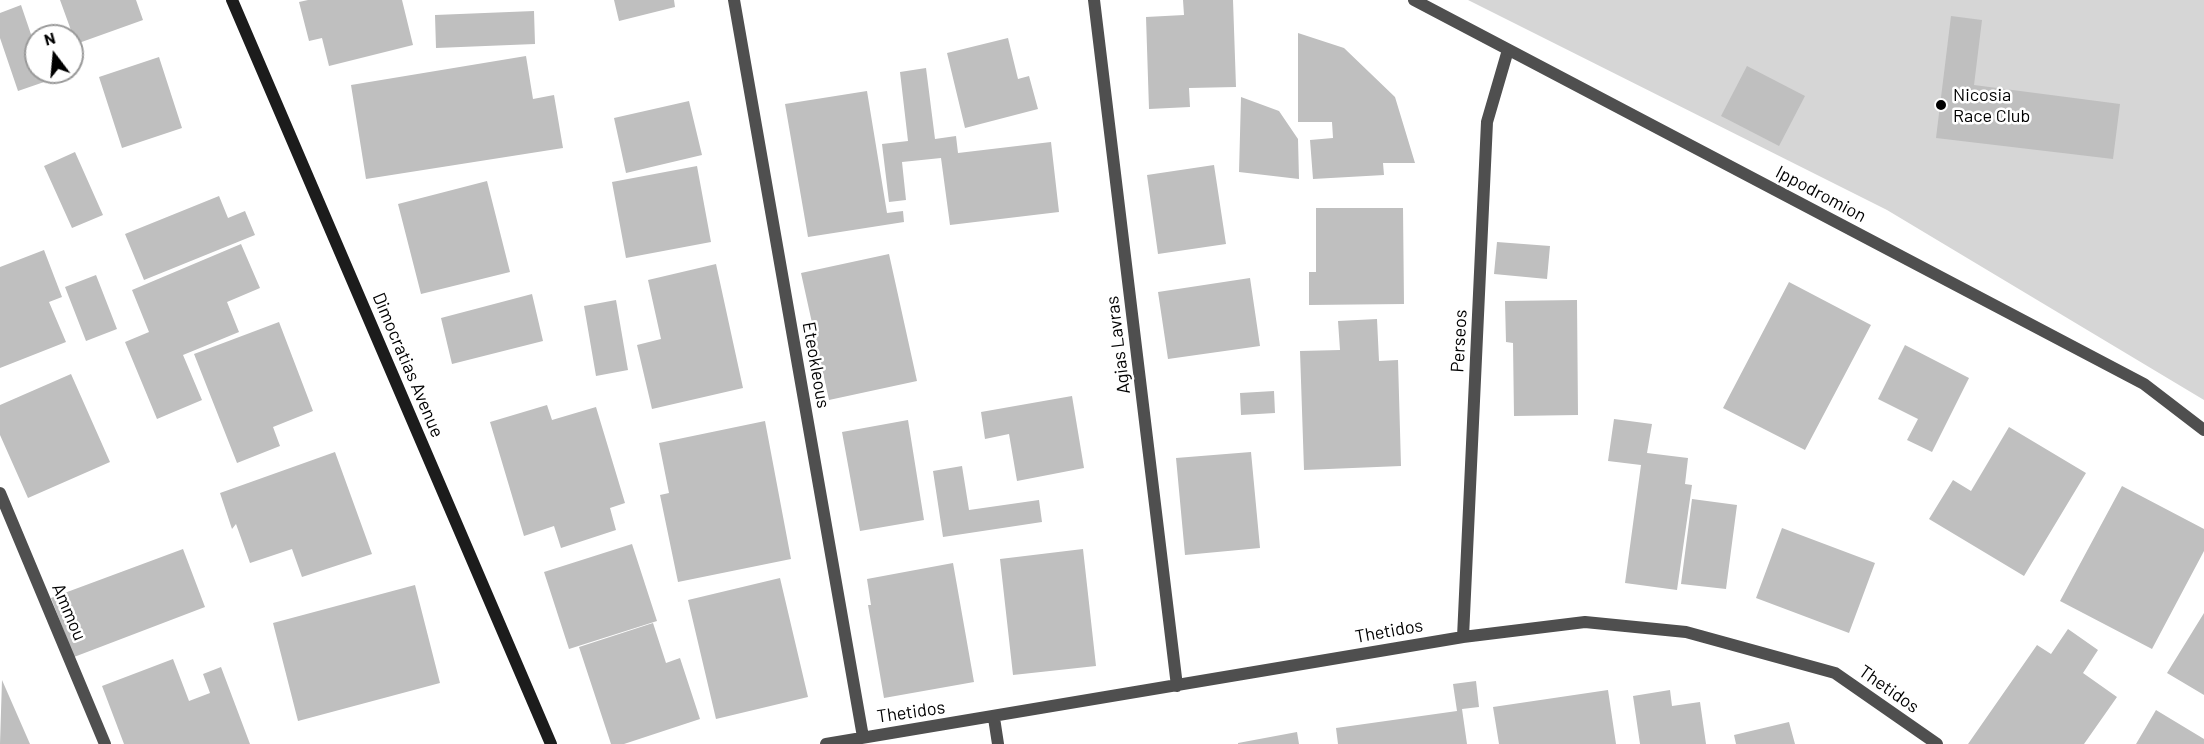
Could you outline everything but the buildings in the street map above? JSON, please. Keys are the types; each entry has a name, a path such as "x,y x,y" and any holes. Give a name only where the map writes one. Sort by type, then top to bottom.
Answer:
{"main road":[{"name":"Dimocratias Avenue","path":"232,0 551,744"}],"street":[{"name":"Eteokleous","path":"734,0 862,737"},
{"name":"Agias Lavras","path":"1094,0 1177,686"},
{"name":"Ippodromion","path":"1414,0 2144,384 2204,430"},
{"name":"Perseos","path":"1463,637 1487,122 1508,50"},
{"name":"Ammou","path":"0,493 105,744"},
{"name":"Thetidos","path":"826,744 994,718 1463,637 1585,622 1686,632 1835,673 1937,744"},
{"path":"994,718 998,744"}],"shaded area":[{"name":"Nicosia Race Club","path":"1468,0 2204,0 2204,400 1887,210"}],"place":[{"name":"Nicosia Race Club","path":"1941,105"}]}
